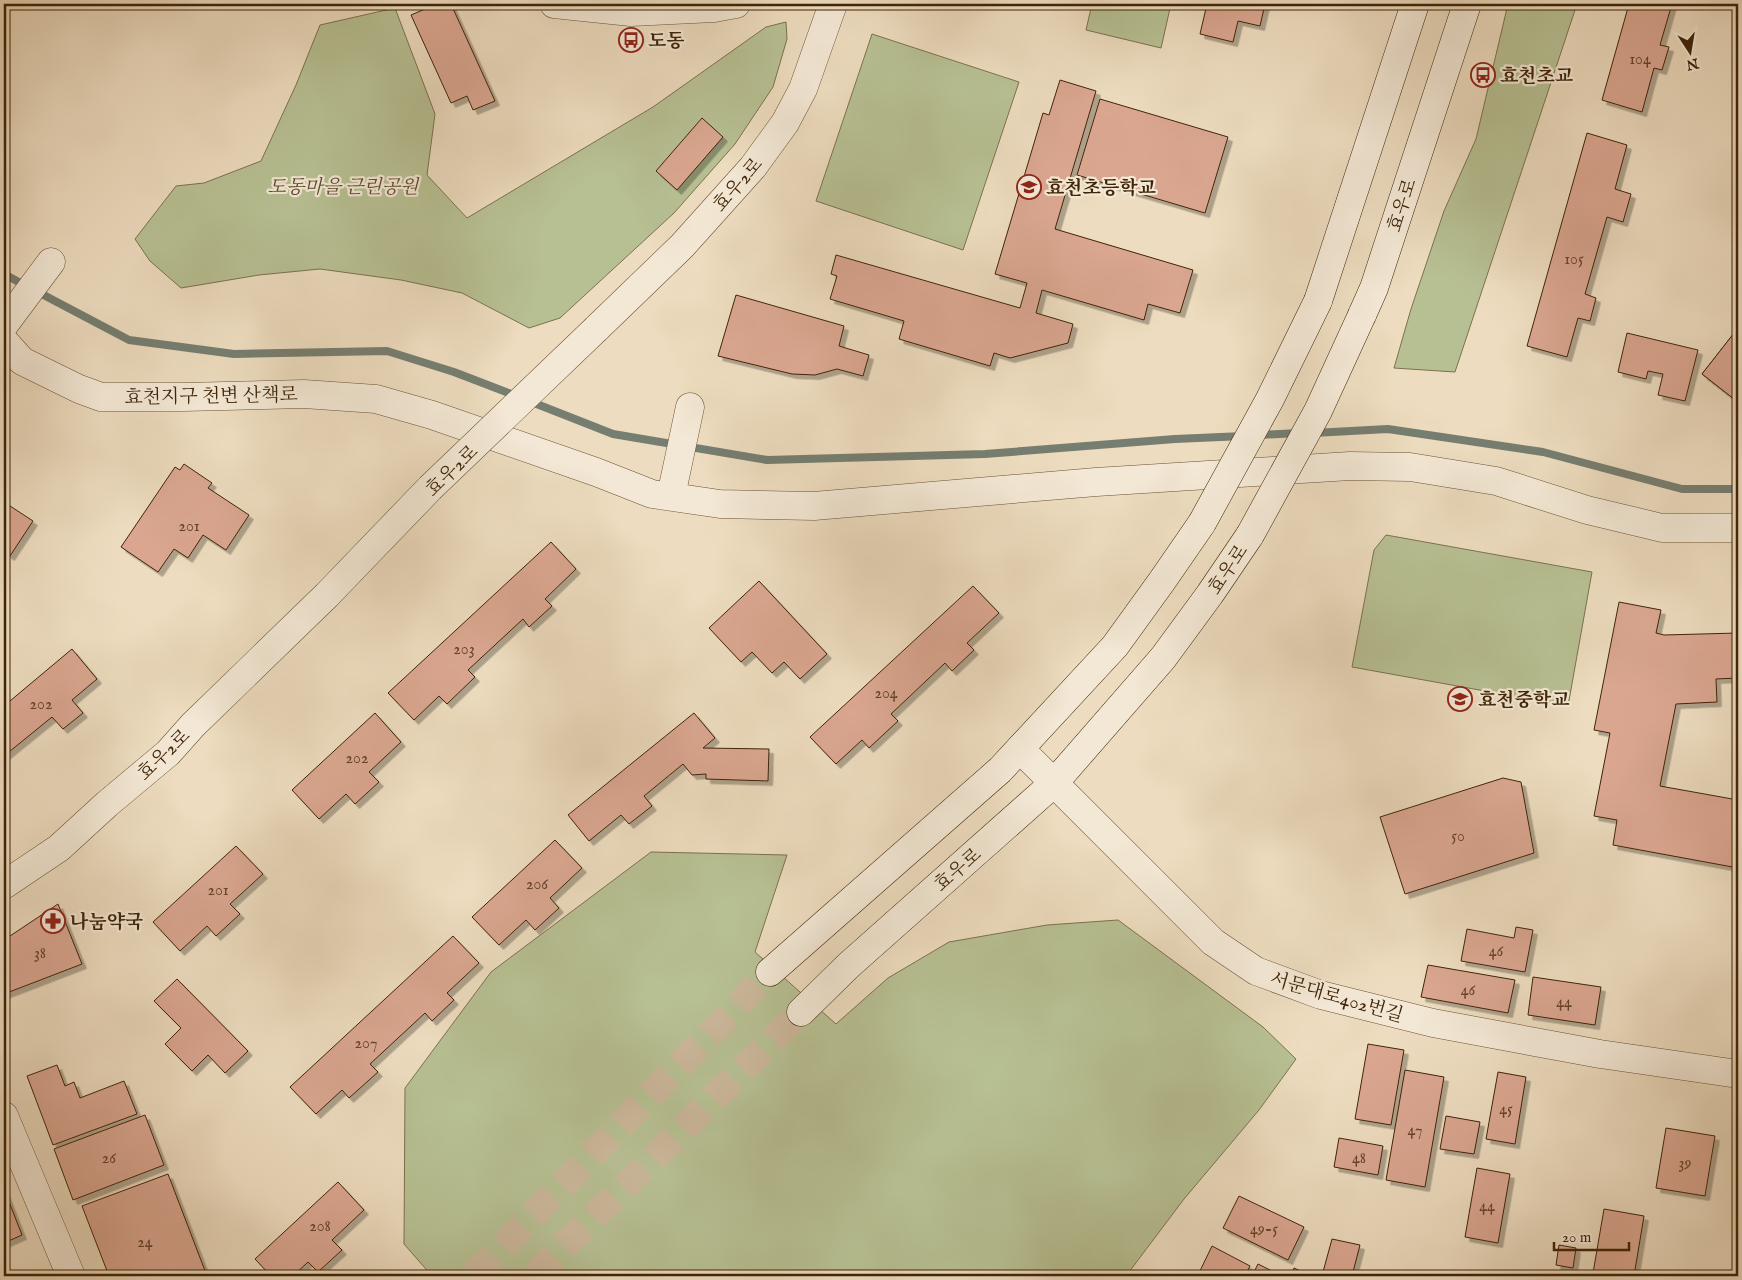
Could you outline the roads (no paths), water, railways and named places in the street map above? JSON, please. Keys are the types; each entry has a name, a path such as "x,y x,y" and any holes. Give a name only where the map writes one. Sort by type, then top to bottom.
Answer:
{"street":[{"path":"554,4 631,12 714,8 736,4"},
{"name":"효우2로","path":"4,885 59,848 107,804 168,753 193,724 327,595 430,488 682,246 753,167 785,124 803,89 833,4"},
{"path":"770,972 1000,770 1115,646 1202,523 1270,399 1318,301 1415,4"},
{"name":"효우로","path":"801,1012 849,965 1054,783 1164,658 1250,535 1318,411 1374,288 1467,4"},
{"path":"4,325 46,268"},
{"name":"효천지구 천변 산책로","path":"4,341 22,361 79,389 100,397 304,394 376,399 432,415 596,472 652,494 673,488 720,504 814,506 1096,482 1350,466 1410,467 1496,480 1587,510 1662,528 1738,528"},
{"path":"673,488 689,413"},
{"name":"서문대로402번길","path":"1020,749 1213,942 1256,972 1320,995 1433,1023 1600,1054 1738,1074"},
{"path":"4,1116 70,1276"}],"waterway":[{"path":"4,274 26,286"},
{"path":"36,291 129,340 234,354 387,351 454,372 519,397"},
{"path":"529,401 613,434 767,460 985,454 1175,439 1244,436"},
{"path":"1313,433 1388,429 1543,452 1682,489 1738,489"},
{"path":"1258,435 1299,433"}],"tunnel":[{"path":"474,1276 770,972"},
{"path":"534,1276 801,1012"}],"place":[{"name":"도동","path":"631,40"},
{"name":"효천초교","path":"1483,75"},
{"name":"효천초등학교","path":"1029,187"},
{"name":"효천중학교","path":"1460,699"},
{"name":"나눔약국","path":"53,921"}],"park label":[{"name":"도동마을 근린공원","path":"343,186"}]}
